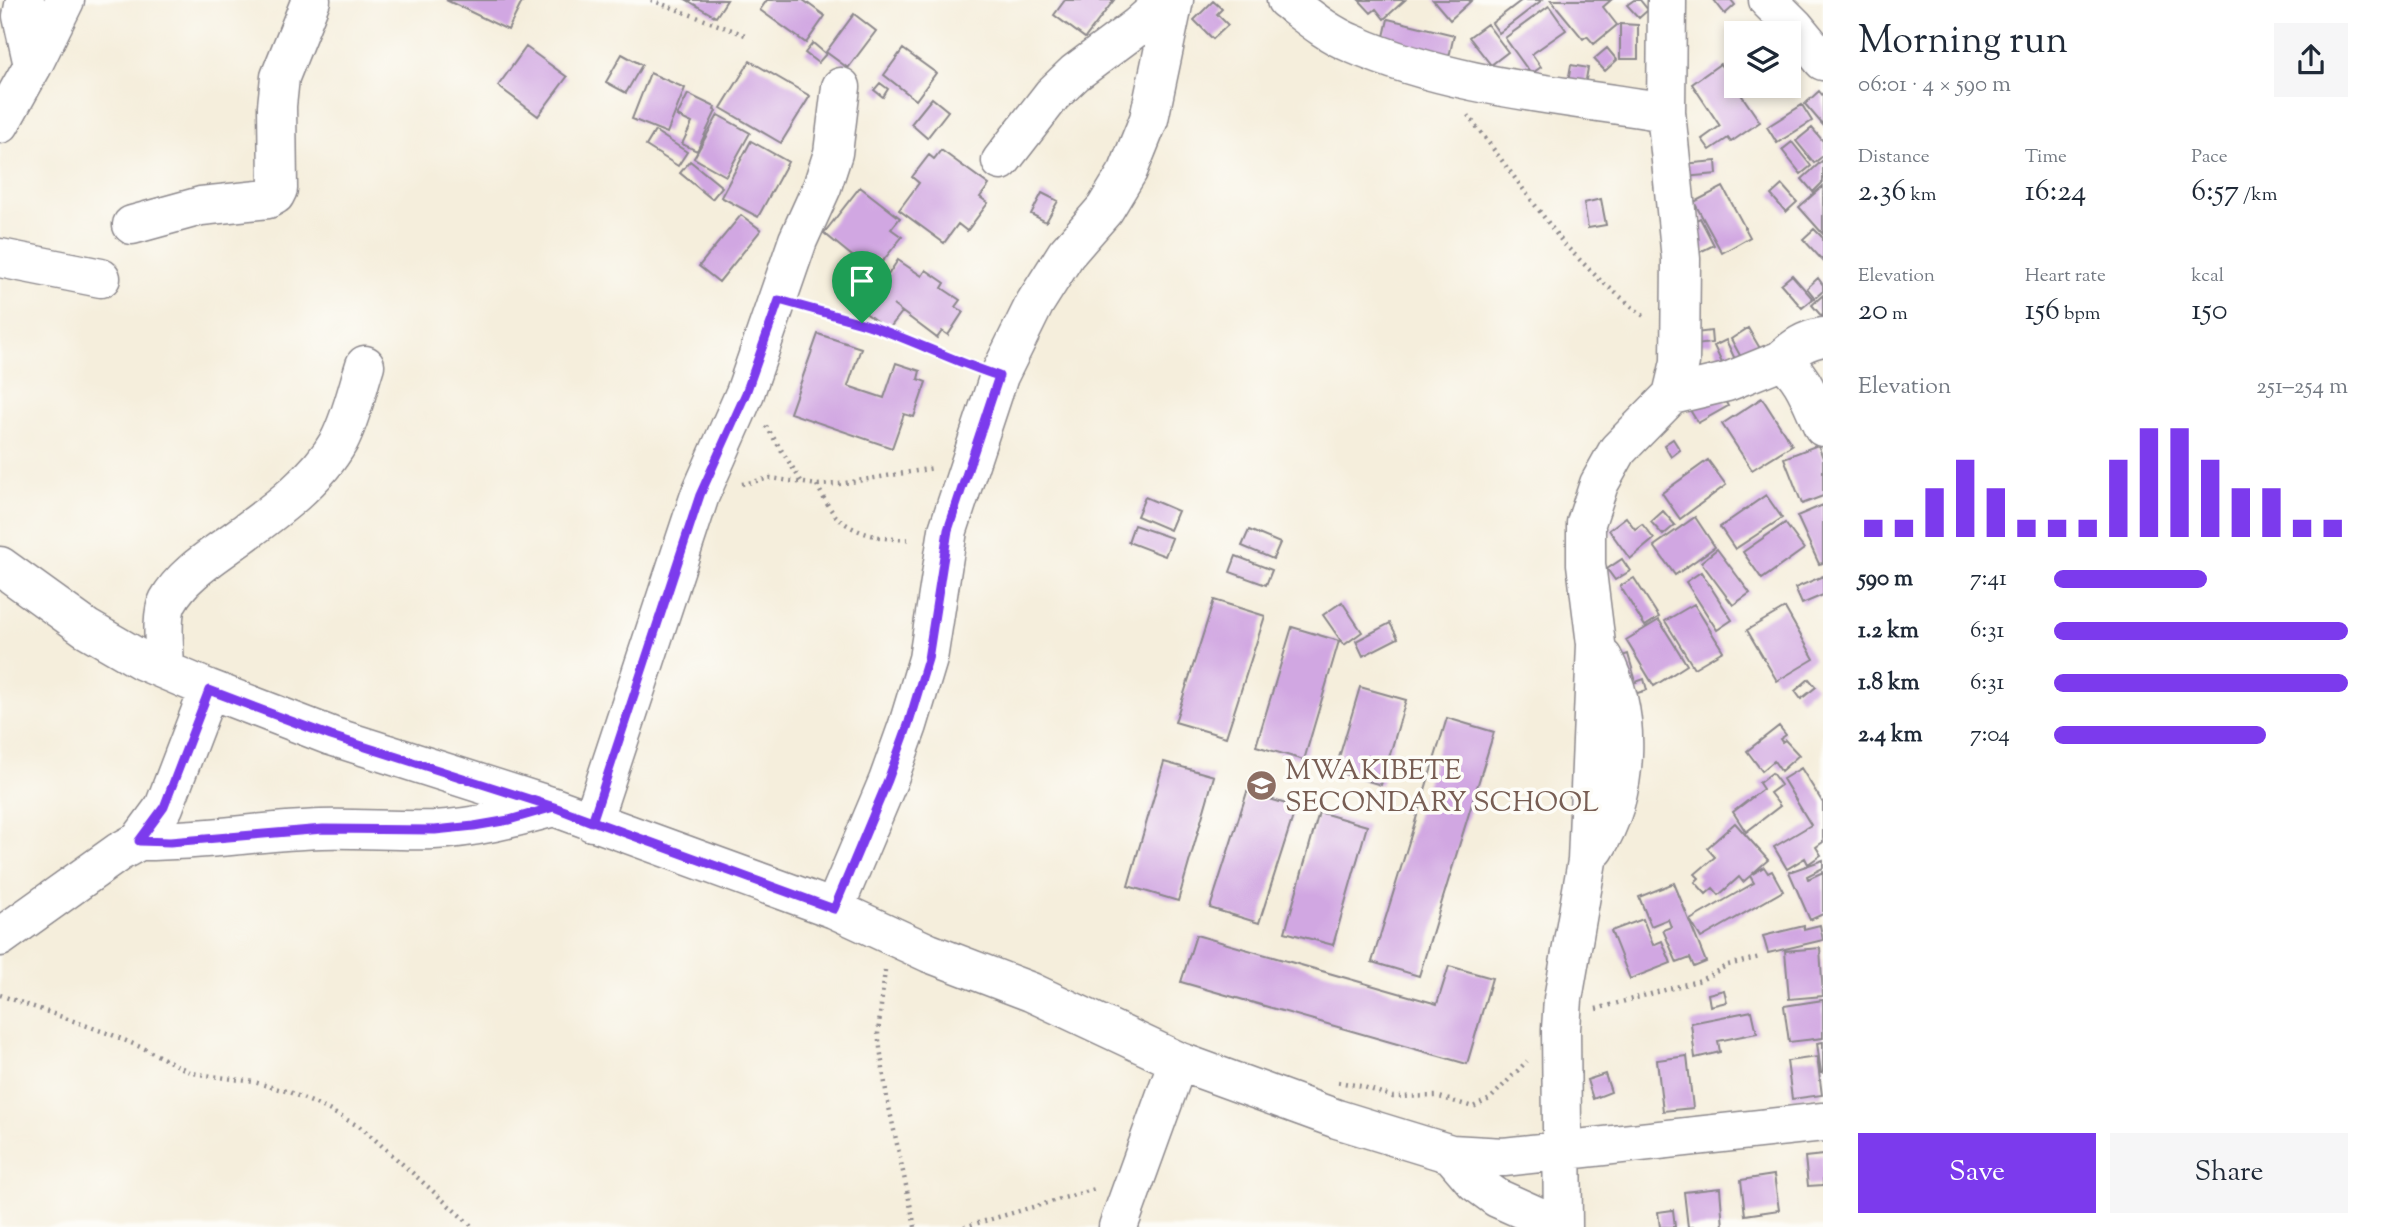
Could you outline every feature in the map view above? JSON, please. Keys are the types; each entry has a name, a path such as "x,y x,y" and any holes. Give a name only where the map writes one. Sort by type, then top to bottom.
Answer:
{"street":[{"path":"25,0 22,16 33,65"},
{"path":"0,124 65,0"},
{"path":"132,225 201,206 268,199 275,195 278,189 277,106 281,77 311,0"},
{"path":"1001,162 1052,95 1075,73 1138,26 1167,0"},
{"path":"834,909 888,780 920,686 928,659 948,530 999,376 1035,303 1066,254 1105,209 1128,171 1149,119 1174,0"},
{"path":"1286,0 1317,24 1351,44 1434,74 1666,112"},
{"path":"1451,1154 1475,1182 1497,1198 1562,1227 1561,1024 1587,861 1596,644 1586,564 1586,523 1600,484 1618,450 1649,416 1676,379 1681,259 1666,112 1667,0"},
{"path":"1768,0 1823,61"},
{"path":"592,822 700,495 746,393 799,240 834,153 841,87"},
{"path":"0,258 101,278"},
{"path":"1676,379 1727,382 1781,360 1796,346 1808,340 1823,337"},
{"path":"1781,360 1797,374 1823,427"},
{"path":"165,670 164,618 167,603 191,574 257,524 327,460 340,439 365,365"},
{"path":"0,565 86,628 143,661 209,690 331,736 554,807 834,909 929,953 1031,992 1178,1061 1336,1119 1451,1154 1504,1157 1823,1122"},
{"path":"0,937 119,852 139,841 164,807 209,690"},
{"path":"139,841 170,842 323,829 448,829 509,820 554,807"},
{"path":"1118,1227 1178,1061"}],"path":[{"path":"651,0 748,36"},
{"path":"1434,74 1564,244 1660,333 1676,379"},
{"path":"779,300 903,336 959,363 999,376"},
{"path":"746,393 803,484"},
{"path":"700,495 771,478 803,484 839,484 927,470 973,451"},
{"path":"817,485 842,522 858,530 899,540 920,538 948,530"},
{"path":"889,934 878,1033 887,1098 915,1227"},
{"path":"1332,1081 1361,1086 1393,1097 1436,1096 1473,1107 1490,1099 1561,1024 1701,980 1728,965 1760,957"},
{"path":"0,995 110,1034 192,1073 254,1082 289,1092 324,1108 362,1128 473,1227"},
{"path":"964,1227 1095,1189 1139,1167"}],"building":[{"path":"446,0 517,0 522,2 508,30"},
{"path":"687,0 727,0 716,17"},
{"path":"767,0 803,0 825,16 806,43 760,10"},
{"path":"1065,0 1114,0 1085,38 1054,15"},
{"path":"1359,0 1405,0 1384,19 1376,9 1371,13"},
{"path":"1433,0 1472,0 1450,20"},
{"path":"1522,0 1542,0 1499,33 1492,23"},
{"path":"1551,0 1611,0 1603,7 1617,25 1594,44 1587,36 1583,39"},
{"path":"1634,0 1640,0 1648,10 1639,18 1627,5"},
{"path":"1714,0 1731,0 1735,5 1725,14"},
{"path":"1213,1 1222,9 1217,14 1228,25 1213,39 1194,20"},
{"path":"1549,6 1566,30 1532,54 1541,67 1531,74 1505,38"},
{"path":"854,14 876,31 848,68 826,52"},
{"path":"1388,19 1454,35 1449,57 1383,41"},
{"path":"1487,24 1508,52 1491,65 1469,37"},
{"path":"1620,24 1638,25 1638,59 1620,59"},
{"path":"813,43 826,54 818,63 805,53"},
{"path":"526,47 567,77 538,116 498,86"},
{"path":"1607,48 1617,60 1605,71 1594,59"},
{"path":"903,49 936,73 916,100 884,75"},
{"path":"622,54 642,65 626,93 606,82"},
{"path":"750,61 810,96 781,143 721,108"},
{"path":"1720,64 1724,70 1724,98 1743,98 1760,122 1731,142 1728,138 1710,150 1702,139 1720,126 1692,84"},
{"path":"1571,65 1588,68 1585,85 1568,82"},
{"path":"650,73 685,88 667,133 632,119"},
{"path":"880,83 888,89 883,97 874,90"},
{"path":"1819,91 1823,96 1823,125 1805,104"},
{"path":"688,94 715,107 716,111 697,151 682,144 692,123 677,116"},
{"path":"932,98 948,111 927,138 911,124"},
{"path":"1802,105 1812,121 1777,143 1767,127"},
{"path":"718,115 750,133 726,176 694,158"},
{"path":"1812,128 1823,141 1823,156 1814,163 1796,141"},
{"path":"655,131 687,152 678,166 646,146"},
{"path":"751,141 788,162 758,217 721,197"},
{"path":"1792,142 1811,166 1801,174 1782,150"},
{"path":"941,150 989,185 980,197 988,203 967,231 958,224 944,243 899,210 919,183 912,177 929,155 934,159"},
{"path":"1823,160 1823,182 1813,192 1802,179"},
{"path":"690,161 722,187 712,199 680,173"},
{"path":"1716,161 1717,174 1684,177 1683,164"},
{"path":"1782,185 1797,202 1786,212 1771,195"},
{"path":"1823,186 1823,234 1799,207"},
{"path":"860,187 900,218 891,229 902,237 882,262 875,257 870,264 881,273 868,290 847,274 857,260 824,233"},
{"path":"1723,187 1750,237 1722,253 1694,202"},
{"path":"1042,193 1058,201 1046,222 1031,214"},
{"path":"1601,199 1606,225 1588,228 1584,203"},
{"path":"741,215 761,230 719,282 699,266"},
{"path":"1700,218 1714,245 1696,254 1682,227"},
{"path":"1814,229 1823,238 1823,261 1803,239"},
{"path":"898,260 922,276 926,270 945,283 942,288 960,300 955,307 963,312 948,335 942,331 937,338 893,305 902,312 888,330 859,308 873,290 876,293"},
{"path":"1792,275 1813,299 1802,308 1781,284"},
{"path":"1818,278 1823,285 1823,291 1815,298 1807,288"},
{"path":"1823,295 1823,318 1812,305"},
{"path":"1748,328 1765,357 1747,368 1731,339"},
{"path":"1711,331 1712,343 1688,346 1687,334"},
{"path":"818,334 861,348 848,386 884,398 896,363 920,371 918,379 926,382 914,417 904,414 892,448 790,413"},
{"path":"1726,340 1740,370 1728,376 1714,346"},
{"path":"1720,392 1728,406 1698,423 1690,410"},
{"path":"1762,398 1792,445 1752,470 1722,424"},
{"path":"1673,439 1680,450 1671,457 1664,445"},
{"path":"1818,445 1823,458 1823,496 1802,504 1784,458"},
{"path":"1708,460 1726,485 1680,519 1662,493"},
{"path":"1766,495 1782,518 1735,549 1720,527"},
{"path":"1145,497 1178,511 1170,530 1137,516"},
{"path":"1823,505 1823,563 1819,564 1797,516"},
{"path":"1663,511 1675,525 1663,535 1651,522"},
{"path":"1626,517 1635,529 1642,524 1654,539 1630,559 1609,530"},
{"path":"1695,517 1715,547 1675,575 1654,546"},
{"path":"1785,523 1804,549 1762,579 1743,552"},
{"path":"1134,525 1172,538 1165,556 1128,542"},
{"path":"1249,530 1280,543 1273,559 1242,546"},
{"path":"1717,549 1750,593 1733,605 1701,562"},
{"path":"1236,556 1272,570 1266,585 1230,572"},
{"path":"1622,559 1630,571 1615,580 1607,569"},
{"path":"1701,572 1732,620 1717,630 1686,582"},
{"path":"1823,576 1823,595 1802,604 1795,588"},
{"path":"1634,578 1659,617 1645,626 1620,586"},
{"path":"1214,600 1265,616 1226,737 1175,722"},
{"path":"1342,602 1362,632 1344,645 1323,615"},
{"path":"1694,604 1723,651 1694,668 1665,621"},
{"path":"1785,608 1814,659 1777,681 1747,630"},
{"path":"1659,620 1687,665 1654,686 1626,640"},
{"path":"1390,623 1398,638 1363,656 1356,641"},
{"path":"1292,627 1339,641 1304,760 1256,746"},
{"path":"1628,654 1636,682 1644,679 1647,690 1628,696 1616,658"},
{"path":"1809,679 1816,687 1801,699 1795,691"},
{"path":"1360,687 1406,700 1381,785 1335,771"},
{"path":"1447,718 1494,732 1419,976 1372,962"},
{"path":"1779,726 1786,735 1780,739 1782,742 1785,740 1799,755 1781,771 1774,761 1762,771 1747,751"},
{"path":"1164,762 1214,776 1178,901 1128,886"},
{"path":"1801,768 1823,803 1823,842 1816,847 1821,855 1808,864 1805,858 1787,869 1774,847 1811,825 1783,779"},
{"path":"1772,773 1781,785 1770,793 1780,806 1746,832 1733,812 1763,789 1759,783"},
{"path":"1247,792 1296,807 1259,923 1210,908"},
{"path":"1319,812 1367,826 1333,945 1285,932"},
{"path":"1735,823 1768,860 1751,875 1764,867 1768,873 1772,871 1783,891 1701,938 1690,920 1754,883 1750,876 1743,882 1739,877 1719,895 1713,888 1706,894 1695,882 1699,878 1695,874 1715,857 1707,848"},
{"path":"1823,860 1823,868 1807,876 1808,879 1823,872 1823,914 1810,920 1789,872"},
{"path":"1674,883 1706,962 1694,967 1690,958 1677,963 1663,930 1671,927 1668,919 1651,926 1639,897"},
{"path":"1643,919 1653,945 1662,941 1671,963 1630,979 1611,931"},
{"path":"1820,925 1823,940 1768,953 1763,936"},
{"path":"1196,935 1437,1004 1449,966 1492,978 1467,1064 1181,982"},
{"path":"1820,948 1823,996 1789,999 1785,951"},
{"path":"1724,990 1727,1002 1710,1006 1708,994"},
{"path":"1823,1000 1823,1038 1789,1042 1784,1006"},
{"path":"1752,1011 1757,1033 1718,1041 1720,1052 1695,1058 1691,1023"},
{"path":"1823,1042 1823,1073 1821,1073 1817,1043"},
{"path":"1687,1056 1693,1108 1663,1111 1657,1060"},
{"path":"1817,1057 1822,1095 1792,1099 1787,1061"},
{"path":"1605,1074 1611,1092 1593,1099 1587,1080"},
{"path":"1823,1155 1823,1185 1808,1186 1805,1157"},
{"path":"1774,1175 1779,1210 1745,1215 1741,1180"},
{"path":"1720,1188 1723,1227 1688,1227 1684,1192"},
{"path":"1673,1210 1675,1227 1660,1227 1658,1212"}],"place":[{"name":"MWAKIBETE SECONDARY SCHOOL","path":"1262,785"}],"route":[{"path":"862,323 779,300 746,393 700,495 592,822 554,807 509,820 435,830 323,829 170,842 139,841 164,807 209,690 331,736 554,807 592,822 710,862 834,909 908,725 928,659 948,530 999,376 959,363 903,336 862,323"}]}
